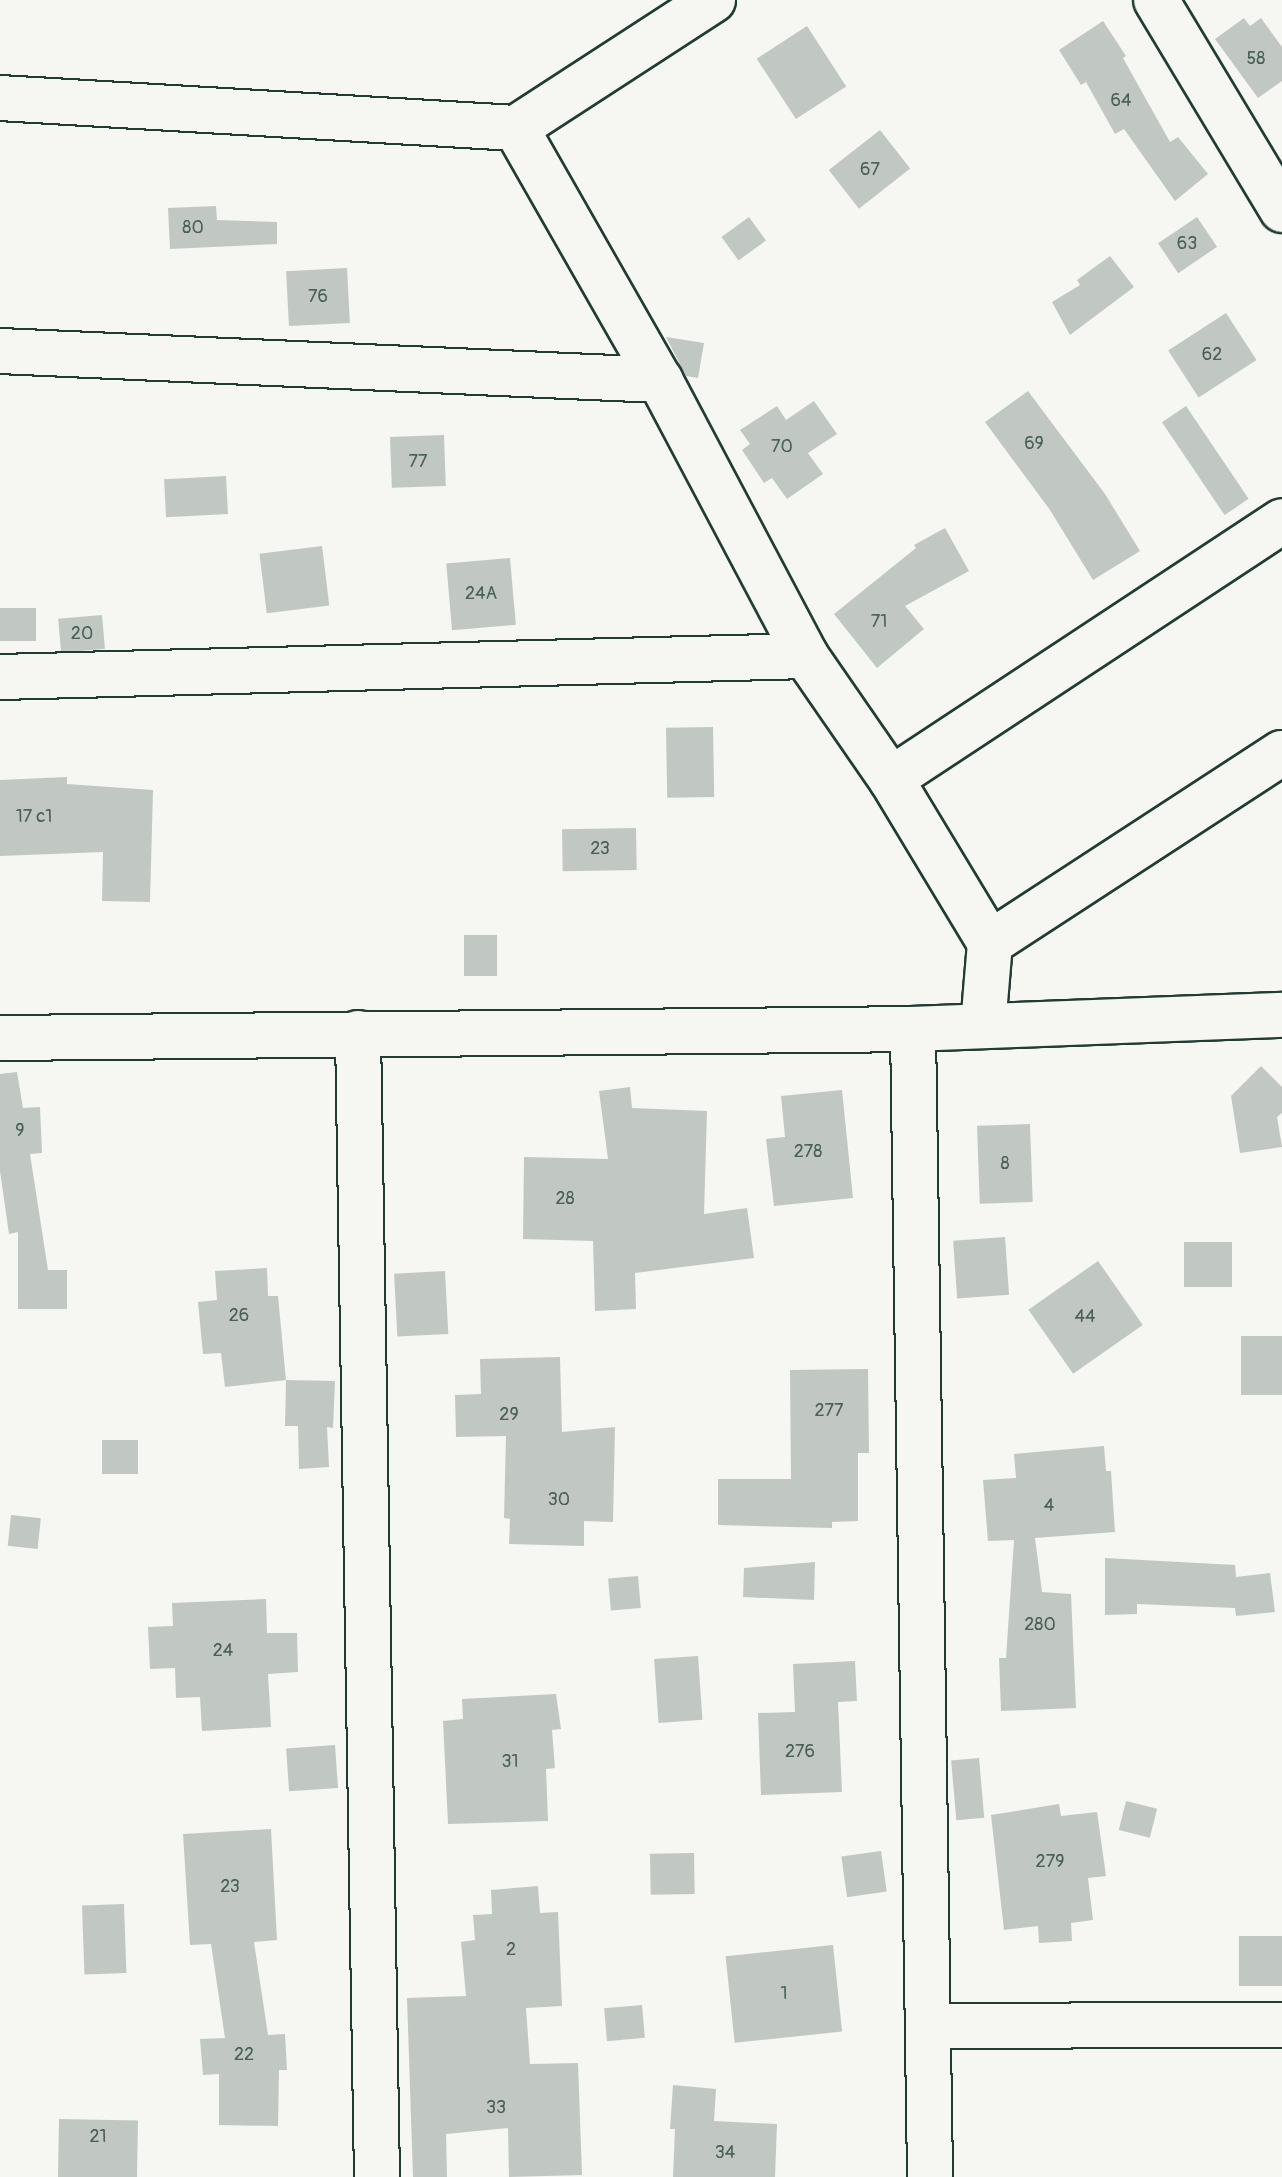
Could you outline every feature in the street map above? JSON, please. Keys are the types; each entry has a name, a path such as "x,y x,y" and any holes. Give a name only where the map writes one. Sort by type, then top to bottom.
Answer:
{"street":[{"path":"0,98 516,128 713,0"},
{"path":"1156,0 1282,210"},
{"path":"516,128 660,380 806,656 891,779 990,943 983,1026"},
{"path":"0,351 660,380"},
{"path":"891,779 1282,521"},
{"path":"0,677 806,656"},
{"path":"990,943 1282,753"},
{"path":"0,1038 913,1029 1282,1015"},
{"path":"913,1029 930,2177"},
{"path":"358,1033 377,2177"},
{"path":"930,2026 1282,2025"}],"building":[{"path":"1244,18 1250,26 1261,18 1282,47 1282,81 1258,98 1215,39"},
{"path":"1103,21 1126,56 1123,58 1170,142 1178,137 1208,174 1175,201 1124,129 1115,134 1086,82 1081,85 1059,50"},
{"path":"807,26 846,86 796,119 757,59"},
{"path":"880,130 910,169 859,209 829,170"},
{"path":"216,206 217,220 277,222 277,244 170,249 168,208"},
{"path":"749,217 766,240 739,260 721,237"},
{"path":"1197,217 1217,247 1178,273 1158,243"},
{"path":"1110,256 1134,287 1070,335 1052,302 1080,285 1077,280"},
{"path":"347,268 350,323 289,326 286,271"},
{"path":"1226,313 1256,360 1199,398 1168,351"},
{"path":"666,337 704,343 698,378 686,376"},
{"path":"1028,391 1105,494 1140,551 1093,580 1050,510 985,422"},
{"path":"814,401 837,434 808,453 823,474 787,499 772,478 764,483 742,450 750,444 740,430 777,406 786,420"},
{"path":"1186,406 1249,499 1225,515 1162,422"},
{"path":"444,435 446,486 392,488 390,437"},
{"path":"226,476 228,514 166,517 164,479"},
{"path":"945,528 969,571 905,606 924,629 877,668 834,614 916,548 914,545"},
{"path":"322,546 329,606 267,613 259,554"},
{"path":"510,558 516,625 452,630 446,564"},
{"path":"0,608 36,608 36,641 0,641"},
{"path":"102,615 105,649 61,653 58,619"},
{"path":"713,727 714,797 667,798 666,728"},
{"path":"67,777 67,784 153,790 150,902 102,901 103,852 0,856 0,780"},
{"path":"636,828 637,870 563,871 562,829"},
{"path":"464,935 497,935 497,976 464,976"},
{"path":"1261,1066 1282,1087 1282,1113 1277,1117 1282,1147 1240,1153 1231,1096"},
{"path":"17,1072 23,1108 40,1107 42,1153 30,1154 48,1270 67,1270 67,1309 18,1309 18,1232 9,1234 0,1171 0,1074"},
{"path":"630,1087 632,1108 707,1111 704,1214 747,1208 754,1258 635,1273 636,1309 595,1311 593,1241 523,1239 524,1157 608,1159 599,1091"},
{"path":"842,1090 853,1198 774,1206 766,1139 785,1137 781,1096"},
{"path":"1030,1124 1033,1202 980,1204 977,1126"},
{"path":"1005,1237 1009,1295 957,1298 953,1241"},
{"path":"1184,1242 1232,1242 1232,1287 1184,1287"},
{"path":"1098,1261 1143,1325 1073,1374 1028,1310"},
{"path":"267,1268 268,1296 278,1296 286,1380 225,1387 221,1353 203,1354 198,1302 217,1300 215,1271"},
{"path":"445,1271 448,1334 397,1337 394,1274"},
{"path":"1241,1336 1282,1336 1282,1395 1241,1395"},
{"path":"560,1357 562,1432 615,1427 613,1522 584,1521 584,1546 509,1544 510,1519 504,1518 506,1436 456,1437 455,1395 481,1394 480,1359"},
{"path":"868,1369 869,1453 858,1453 858,1521 832,1522 832,1528 718,1525 718,1479 791,1479 790,1370"},
{"path":"286,1380 335,1381 333,1428 327,1427 329,1467 299,1469 298,1426 285,1426"},
{"path":"102,1440 138,1440 138,1474 102,1474"},
{"path":"1104,1446 1106,1471 1111,1471 1115,1532 1035,1538 1042,1592 1071,1594 1076,1708 1001,1711 999,1658 1006,1658 1014,1540 988,1541 983,1480 1016,1478 1014,1454"},
{"path":"11,1515 41,1518 38,1549 8,1546"},
{"path":"1105,1558 1235,1565 1236,1577 1270,1573 1275,1612 1236,1616 1235,1608 1137,1604 1137,1614 1105,1615"},
{"path":"815,1562 814,1600 743,1597 744,1568"},
{"path":"638,1576 641,1608 611,1610 608,1579"},
{"path":"266,1599 267,1633 297,1633 298,1672 268,1674 271,1727 202,1731 200,1697 176,1698 175,1668 150,1669 148,1627 173,1626 172,1603"},
{"path":"698,1656 702,1720 659,1723 654,1659"},
{"path":"855,1661 857,1701 838,1702 842,1792 761,1795 758,1713 795,1712 793,1664"},
{"path":"556,1694 561,1729 552,1730 555,1768 546,1769 548,1821 448,1824 443,1721 463,1719 462,1699"},
{"path":"335,1745 338,1788 289,1791 286,1748"},
{"path":"979,1758 984,1818 956,1820 951,1760"},
{"path":"1126,1801 1157,1809 1150,1838 1119,1830"},
{"path":"1059,1804 1061,1816 1097,1812 1106,1876 1088,1878 1093,1920 1071,1923 1072,1941 1039,1943 1038,1926 1004,1930 991,1815"},
{"path":"271,1829 277,1940 254,1942 268,2035 285,2034 287,2070 279,2070 278,2126 219,2125 219,2074 203,2075 200,2039 225,2038 211,1944 190,1945 183,1834"},
{"path":"881,1851 887,1892 847,1897 841,1857"},
{"path":"694,1853 695,1894 651,1895 650,1854"},
{"path":"538,1886 540,1913 558,1912 562,2006 526,2008 530,2064 578,2063 582,2175 509,2177 508,2128 446,2134 447,2177 413,2177 407,1998 466,1996 461,1942 475,1940 473,1915 492,1914 491,1890"},
{"path":"124,1904 126,1973 84,1974 82,1905"},
{"path":"1239,1936 1282,1936 1282,1986 1239,1986"},
{"path":"833,1945 842,2032 735,2043 726,1956"},
{"path":"642,2005 645,2038 607,2041 604,2008"},
{"path":"673,2085 716,2089 714,2121 777,2124 775,2177 673,2177 675,2129 670,2129"},
{"path":"59,2119 138,2120 137,2177 58,2177"}]}
